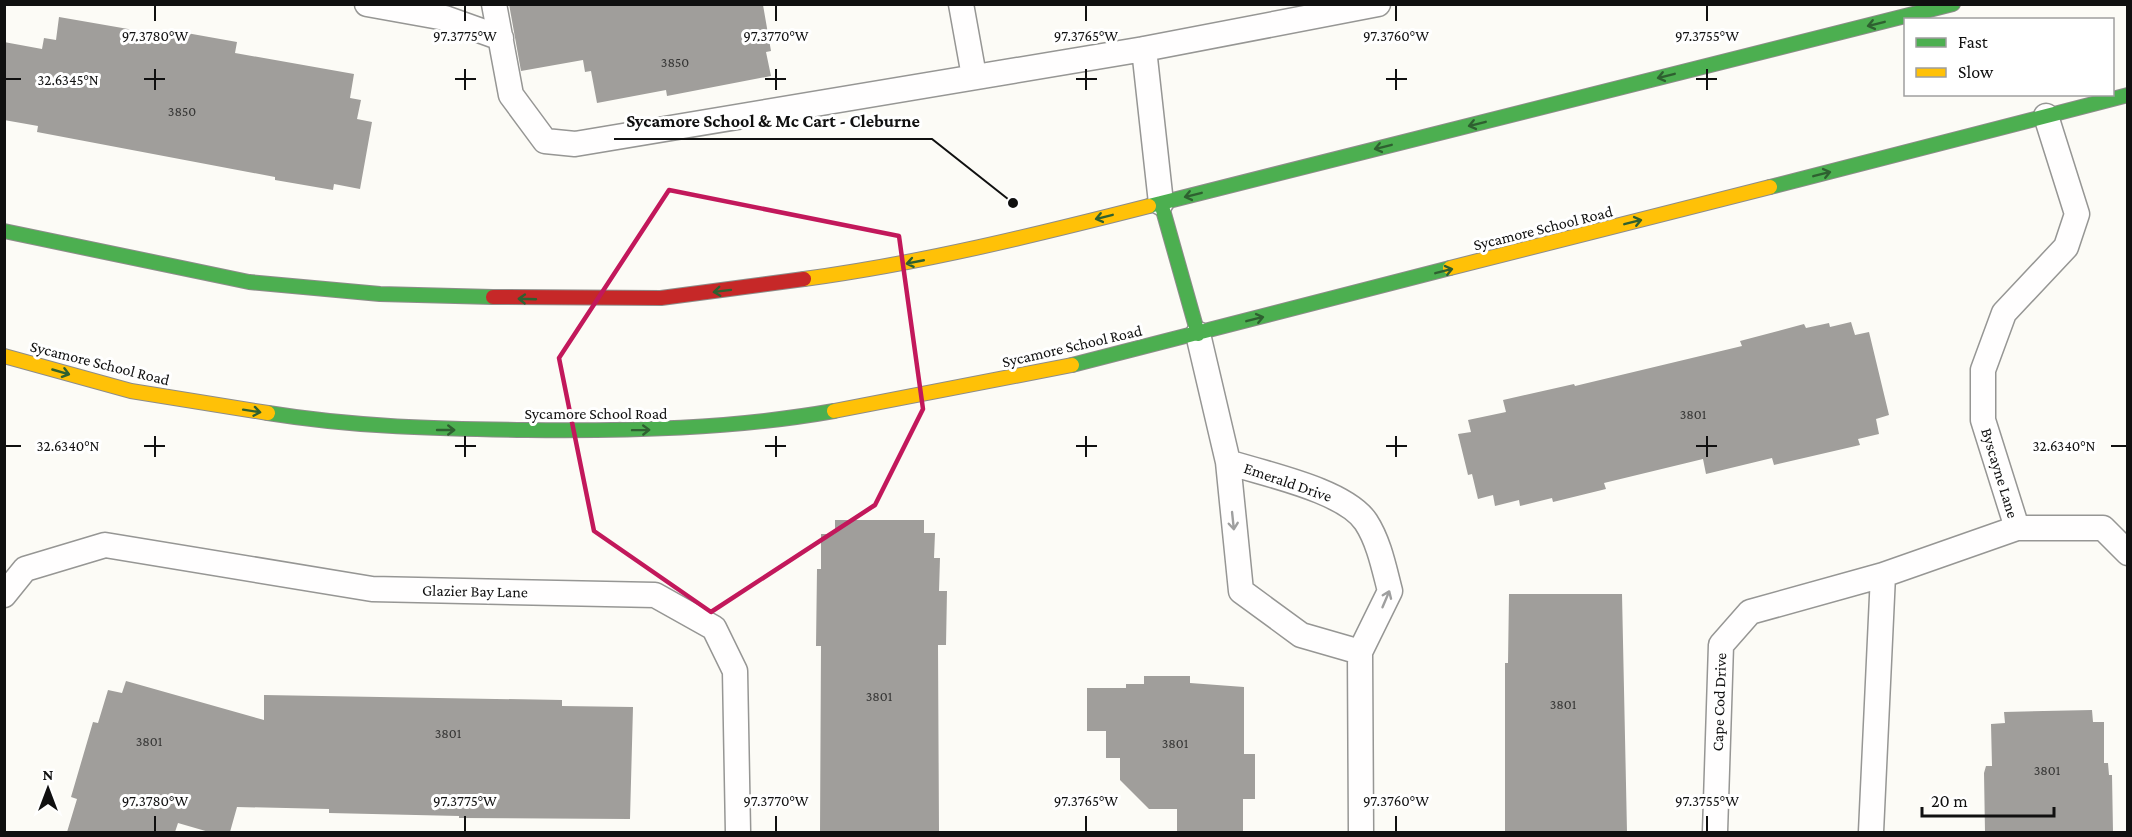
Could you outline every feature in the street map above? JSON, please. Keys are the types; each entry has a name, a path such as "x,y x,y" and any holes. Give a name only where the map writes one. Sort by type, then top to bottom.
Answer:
{"main road":[{"path":"4,231 249,282 380,294 548,299 661,298 872,270 974,250 1953,4"},
{"name":"Sycamore School Road","path":"4,356 131,391 285,416 414,429 643,431 716,426 827,412 956,389 1198,334 2127,95"},
{"path":"1161,203 1198,334"}],"lane":[{"path":"367,4 445,18 501,38"},
{"path":"494,4 511,95 545,141 574,144 1144,49 1318,10 1378,4"},
{"path":"961,4 974,76"},
{"path":"1144,49 1161,203"},
{"name":"Byscayne Lane","path":"2046,116 2077,214 2066,247 2004,313 1983,370 1983,420 2017,528 2103,528 2127,553"},
{"name":"Emerald Drive","path":"1198,334 1228,462 1241,591 1301,635 1360,652 1390,591 1374,536 1364,519 1334,495 1228,462"},
{"name":"Cape Cod Drive","path":"1716,832 1720,645 1750,612 1883,575 2017,528"},
{"name":"Glazier Bay Lane","path":"4,595 25,569 105,545 372,588 655,595 714,628 735,671 738,832"},
{"path":"1871,832 1883,575"},
{"path":"1360,652 1361,832"}],"highlighted area":[{"path":"669,190 899,236 923,409 875,505 711,612 594,531 559,358"}],"building":[{"path":"509,4 763,5 771,51 766,52 771,76 667,96 666,90 597,103 591,71 585,72 583,60 521,71"},
{"path":"59,17 180,38 181,32 237,42 235,53 354,74 350,98 361,100 357,119 372,122 360,189 334,184 333,190 275,180 275,177 37,132 38,126 4,120 4,42 42,49 44,38 56,40"},
{"path":"1851,322 1855,335 1869,332 1889,415 1876,419 1879,434 1858,439 1860,445 1774,465 1772,458 1706,474 1703,459 1604,483 1606,489 1553,502 1552,498 1520,506 1519,500 1495,506 1493,495 1478,499 1472,474 1468,475 1458,434 1471,432 1468,420 1506,412 1503,400 1574,384 1575,386 1742,346 1740,341 1804,324 1806,328 1829,323 1830,327"},
{"path":"835,520 924,520 924,533 935,533 934,558 940,558 939,591 947,591 946,645 938,645 939,832 820,832 821,646 816,646 817,569 821,569 821,534 835,534"},
{"path":"1509,594 1622,594 1627,832 1505,832 1505,663 1508,663"},
{"path":"1144,676 1190,676 1190,683 1244,687 1244,754 1255,754 1255,799 1243,799 1243,832 1177,832 1177,809 1149,809 1120,780 1120,758 1106,758 1106,731 1087,731 1087,688 1126,688 1126,684 1144,684"},
{"path":"126,681 264,720 264,695 562,700 562,706 633,707 630,819 459,818 459,816 329,813 329,809 237,807 230,832 209,832 178,823 175,832 67,832 77,799 71,797 93,722 98,723 108,690 122,693"},
{"path":"2092,710 2093,722 2104,722 2104,763 2108,763 2109,775 2112,775 2113,832 1985,832 1984,773 1986,766 1992,766 1991,724 2005,723 2004,712"}],"traffic: fast":[{"path":"1149,206 1953,4"},
{"path":"1770,187 2128,95"},
{"path":"1161,203 1198,334"},
{"path":"4,231 249,282 380,294 493,297"},
{"path":"1072,365 1450,268"},
{"path":"268,413 397,426 566,430 719,425 834,411"}],"traffic: slow":[{"path":"1450,268 1770,187"},
{"path":"804,279 935,257 1149,206"},
{"path":"4,356 131,391 268,413"},
{"path":"834,411 1072,365"}],"traffic: jam":[{"path":"493,297 661,298 804,279"}],"place":[{"name":"Sycamore School & Mc Cart - Cleburne","path":"1013,203"}]}
